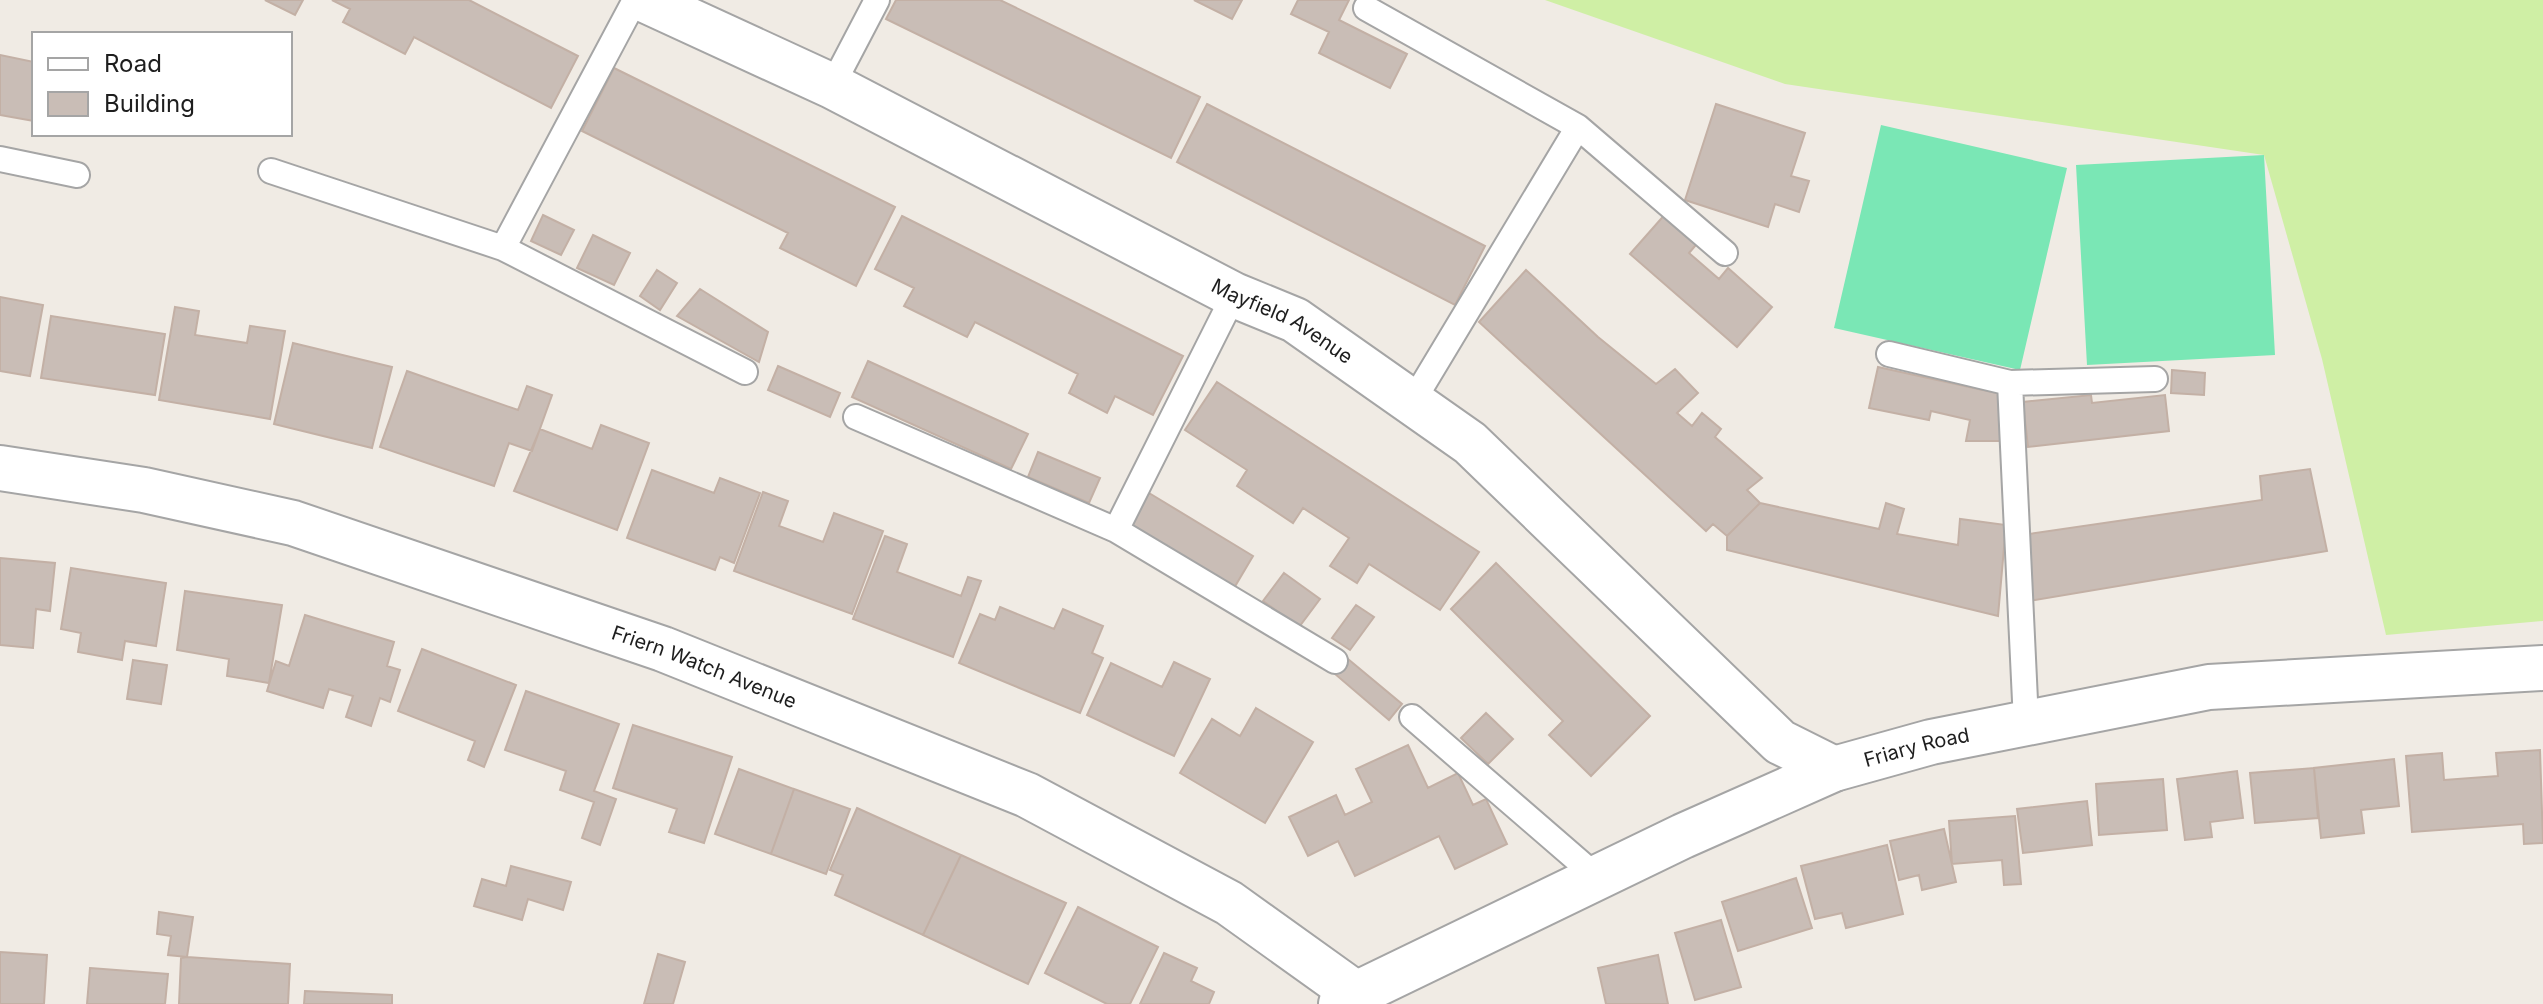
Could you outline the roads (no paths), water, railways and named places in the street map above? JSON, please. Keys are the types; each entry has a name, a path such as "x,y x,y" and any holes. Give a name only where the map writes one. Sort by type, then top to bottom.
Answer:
{"street":[{"name":"Mayfield Avenue","path":"645,0 832,86 1234,295 1295,320 1470,443 1780,742 1834,769"},
{"name":"Friern Watch Avenue","path":"0,468 144,490 293,523 663,649 1027,795 1229,903 1348,999"},
{"name":"Friary Road","path":"1348,999 1597,877 1834,769 1931,742 2209,687 2543,668"}],"lane":[{"path":"503,248 635,0"},
{"path":"832,86 877,0"},
{"path":"1366,8 1578,127 1725,253"},
{"path":"1413,401 1578,127"},
{"path":"0,159 77,175"},
{"path":"271,171 503,248 745,372"},
{"path":"1116,530 1234,295"},
{"path":"1889,354 2010,383 2155,379"},
{"path":"2010,383 2026,722"},
{"path":"856,417 1116,530 1335,661"},
{"path":"1412,717 1597,877"}]}
